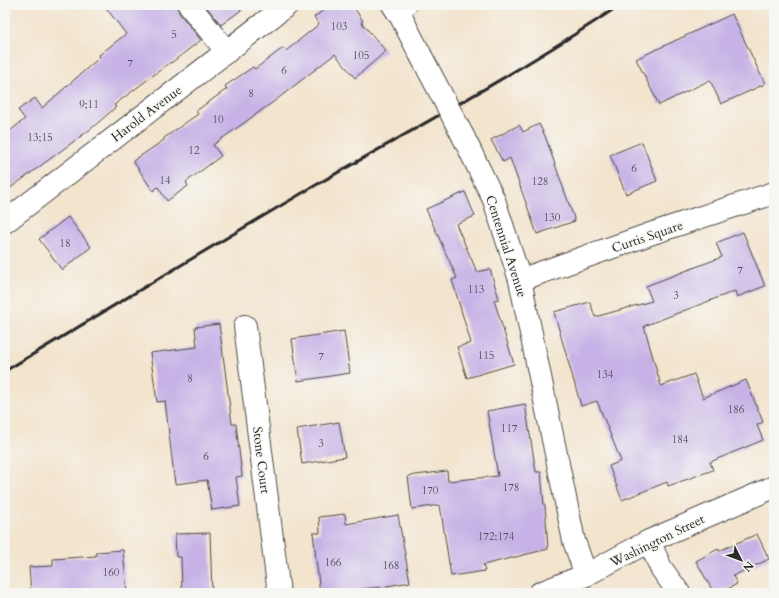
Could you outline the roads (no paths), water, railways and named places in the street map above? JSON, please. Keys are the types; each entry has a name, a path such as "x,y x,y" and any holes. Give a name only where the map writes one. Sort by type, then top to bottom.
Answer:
{"street":[{"path":"189,5 227,52"},
{"name":"Harold Avenue","path":"5,222 287,5"},
{"name":"Centennial Avenue","path":"402,9 420,54 463,136 494,200 520,280 574,541 586,576"},
{"name":"Curtis Square","path":"520,280 650,234 774,193"},
{"name":"Stone Court","path":"244,326 279,593"},
{"name":"Washington Street","path":"540,593 586,576 649,541 774,487"},
{"path":"649,541 661,568 679,593"}],"railway":[{"path":"5,371 283,204 510,74 584,29 620,5"}]}
